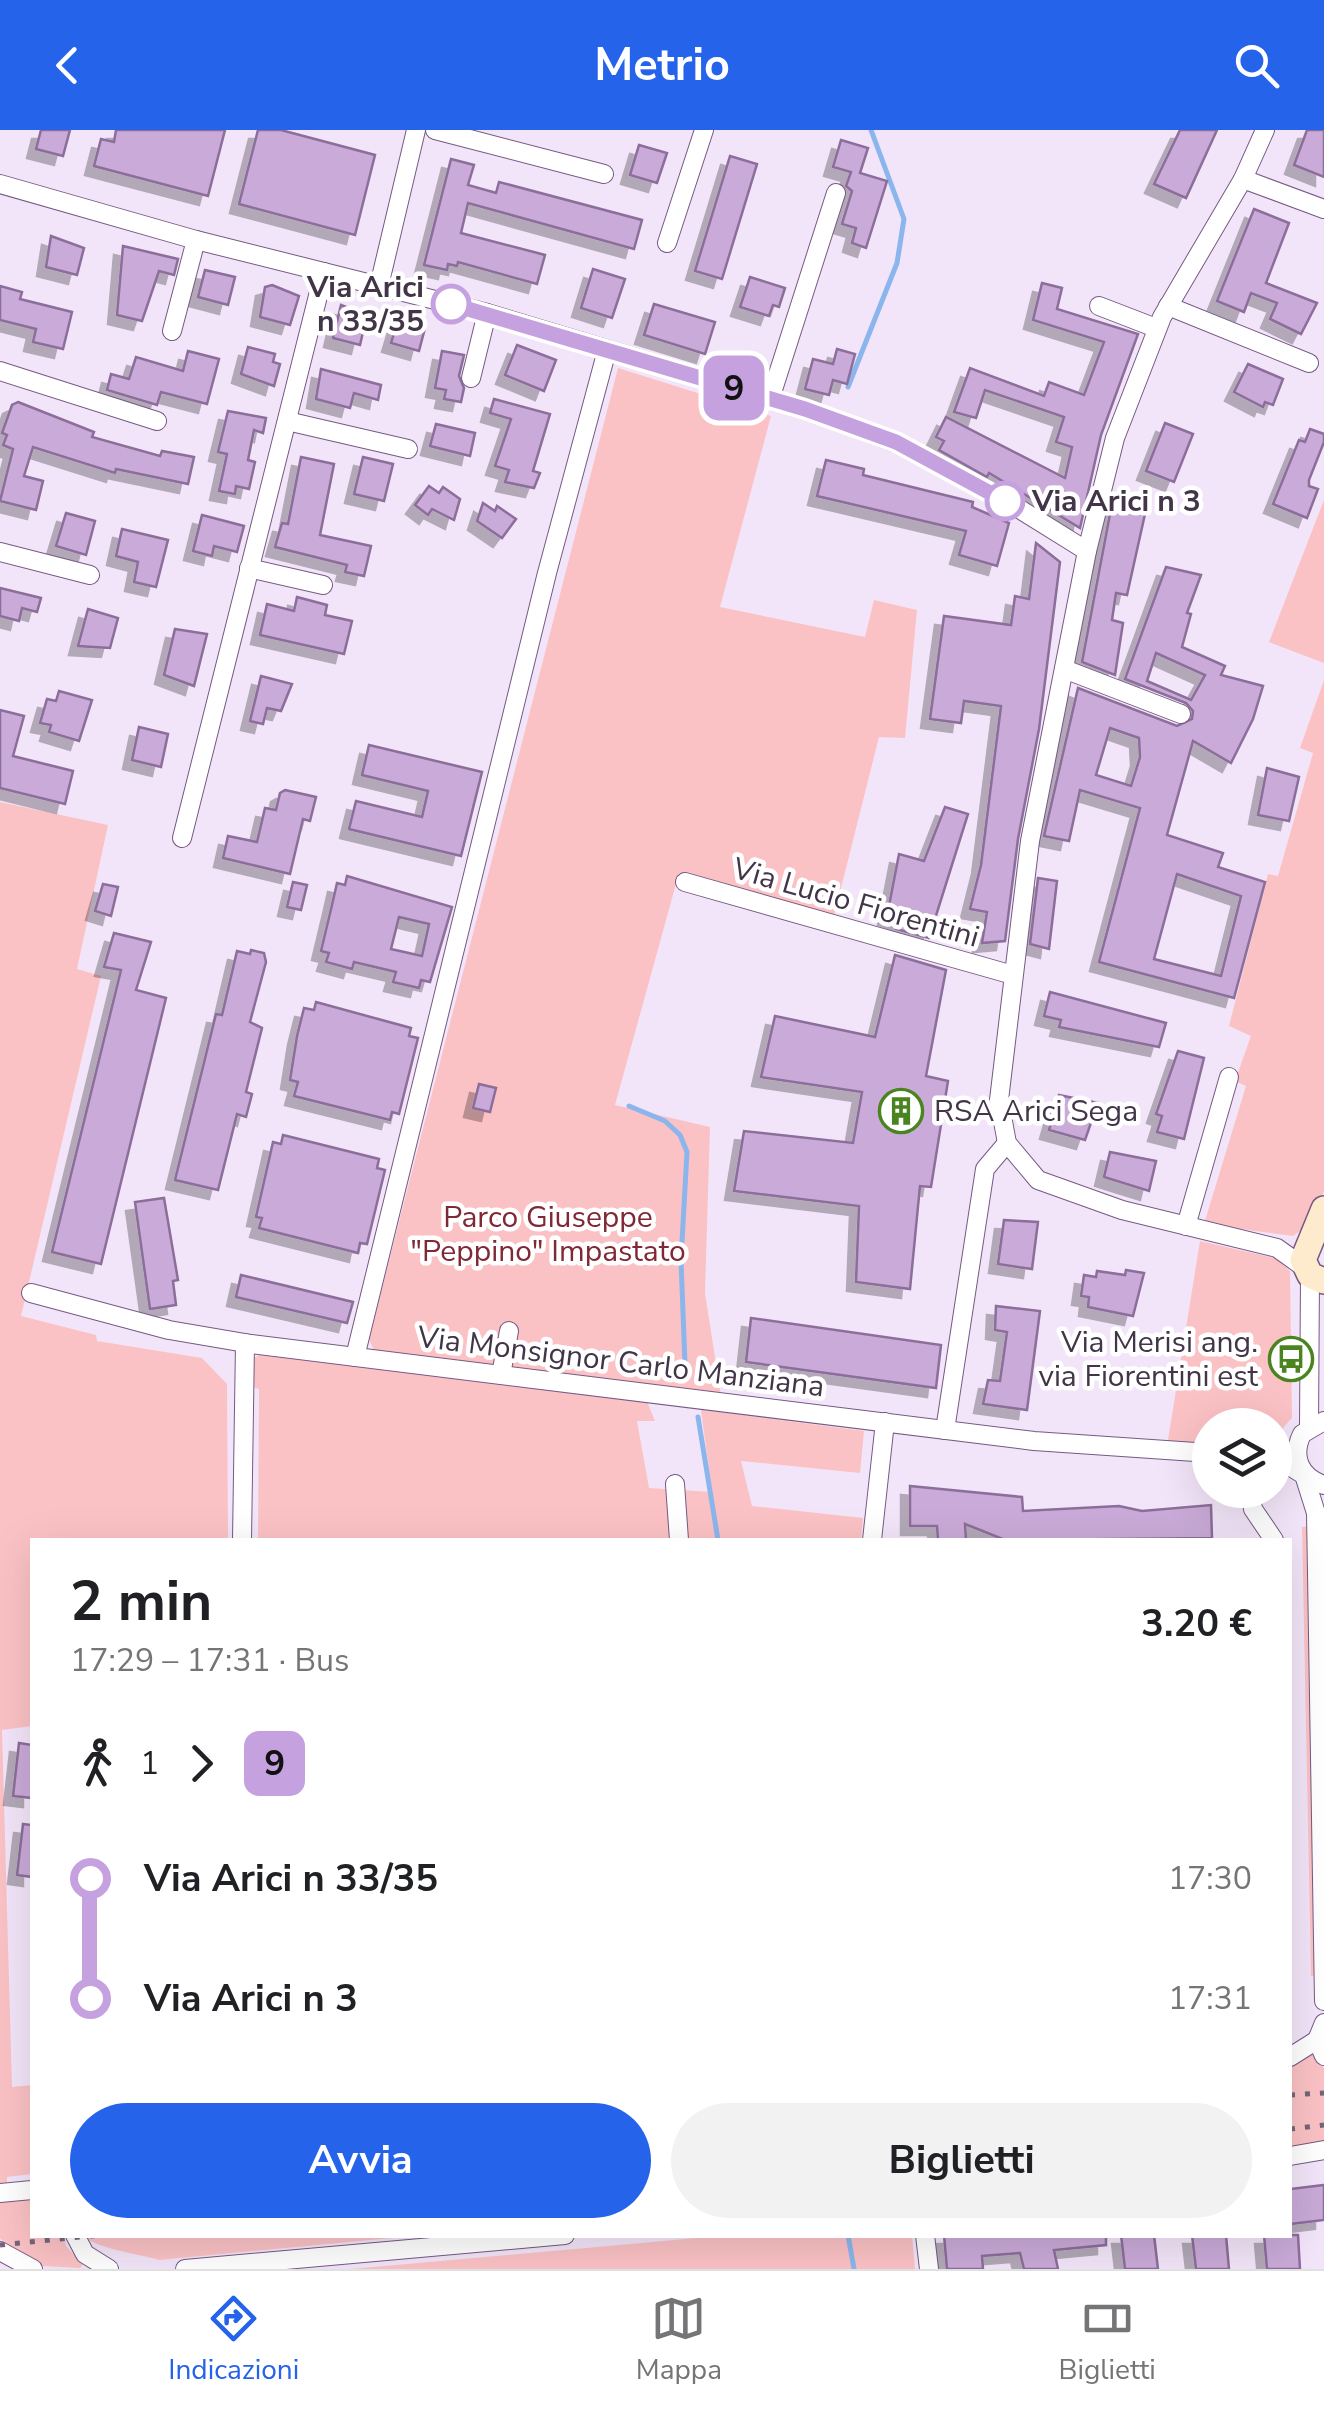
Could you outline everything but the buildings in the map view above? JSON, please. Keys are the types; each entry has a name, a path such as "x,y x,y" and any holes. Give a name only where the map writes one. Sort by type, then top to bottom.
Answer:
{"street":[{"path":"379,286 416,130"},
{"path":"435,130 604,174"},
{"path":"667,244 704,130"},
{"name":"Via Lucio Fiorentini","path":"1007,1143 999,1100 1030,841 1087,551 1115,438 1156,328 1243,178 1266,130"},
{"path":"1243,178 1324,209"},
{"path":"0,184 196,240 486,313 770,399 896,442 1014,505 1087,551"},
{"path":"770,399 836,193"},
{"path":"172,331 196,240"},
{"path":"182,838 324,272"},
{"path":"1098,306 1156,328"},
{"path":"1168,306 1309,363"},
{"path":"471,378 486,313"},
{"path":"355,1357 547,573 607,350"},
{"path":"0,370 157,421"},
{"path":"287,421 408,449"},
{"path":"0,552 90,575"},
{"path":"249,568 324,585"},
{"path":"1064,669 1181,714"},
{"name":"Via Lucio Fiorentini","path":"685,882 1013,975"},
{"path":"1186,1226 1229,1077"},
{"path":"945,1430 985,1169 1007,1143 1038,1180 1070,1194 1314,1256"},
{"path":"1324,1210 1314,1256 1312,1427 1296,1454 1316,1513 1324,2000"},
{"name":"Via Monsignor Carlo Manziana","path":"31,1293 169,1330 245,1343 1034,1442 1192,1452"},
{"path":"502,1375 509,1331"},
{"path":"242,1538 245,1343"},
{"path":"872,1538 886,1422"},
{"path":"1292,1466 1324,1485"},
{"path":"675,1484 680,1538"},
{"path":"1253,1508 1273,1538"},
{"path":"1292,2056 1322,2040"},
{"path":"1292,2156 1324,2150"},
{"path":"0,2193 30,2190"},
{"path":"76,2238 86,2254 109,2269"},
{"path":"185,2269 266,2266 535,2238"},
{"path":"925,2238 928,2269"},
{"path":"0,2251 33,2269"}],"green space":[{"name":"Parco Giuseppe \"Peppino\" Impastato","path":"618,368 771,416 720,607 865,637 874,600 917,610 905,738 879,737 834,916 679,873 615,1105 710,1127 705,1293 722,1402 378,1360 369,1339"},
{"path":"1324,500 1324,663 1269,642"},
{"path":"1324,680 1324,1191 1312,1223 1293,1236 1204,1224 1246,1086 1235,1081 1251,1036 1229,1026 1268,874 1278,876 1313,753 1300,748"},
{"path":"0,802 108,825 77,969 101,976 21,1316 96,1335 97,1341 202,1358 227,1384 228,1538 30,1538 30,1726 2,1730 12,2087 30,2085 30,2174 7,2177 7,2183 0,2184"},
{"path":"1200,1241 1278,1259 1290,1271 1292,1408 1192,1408 1192,1445 1167,1446"},
{"path":"262,1354 646,1399 655,1421 637,1421 649,1488 712,1492 701,1410 864,1431 860,1473 741,1461 752,1506 863,1518 861,1538 258,1538 259,1389 253,1387 253,1358"},
{"path":"1311,1526 1320,1975 1311,1976 1302,1527"},
{"path":"1310,2052 1324,2068 1324,2144 1292,2151 1292,2065"},
{"path":"30,2194 30,2238 65,2238 66,2246 83,2264 80,2268 43,2266 0,2239 0,2197"},
{"path":"86,2238 392,2238 159,2260"},
{"path":"697,2238 912,2238 915,2269 351,2269"}],"waterway":[{"path":"848,387 897,263 904,219 871,130"},
{"path":"629,1106 665,1121 680,1135 687,1152 681,1260 685,1364"},
{"path":"698,1417 718,1538"},
{"path":"849,2238 854,2269"}],"railway":[{"path":"1292,2095 1324,2093"},
{"path":"1292,2129 1324,2125"},
{"path":"0,2245 71,2238"}],"bus line":[{"name":"9","path":"451,304 805,409 896,442 1005,501"}],"place":[{"name":"Via Arici n 33/35","path":"451,304"},
{"name":"Via Arici n 3","path":"1005,501"},
{"name":"RSA Arici Sega","path":"901,1111"},
{"name":"Via Merisi ang. via Fiorentini est","path":"1291,1359"}]}
